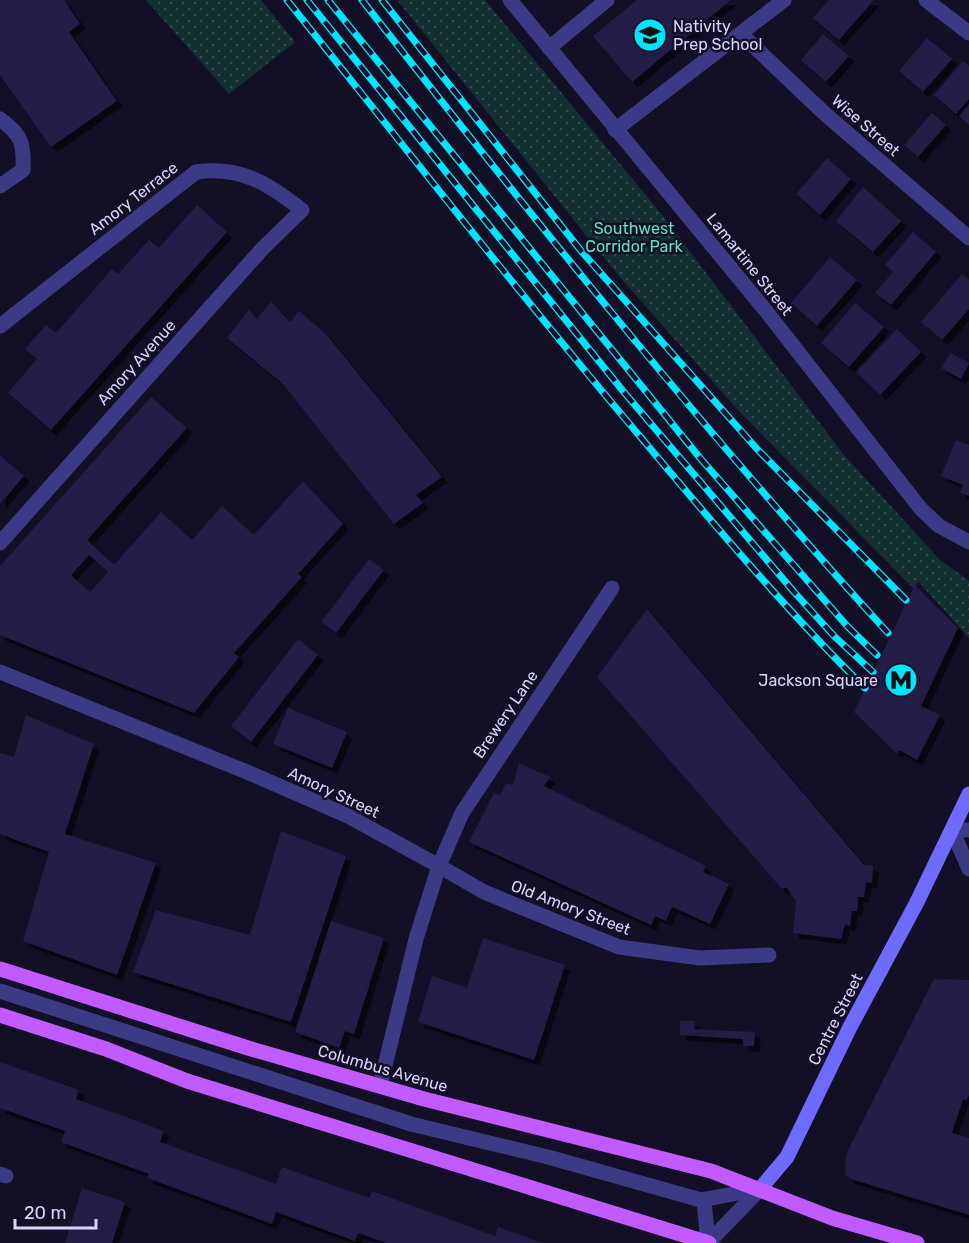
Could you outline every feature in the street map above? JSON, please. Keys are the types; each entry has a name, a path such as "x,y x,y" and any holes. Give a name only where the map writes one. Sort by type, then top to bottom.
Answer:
{"main road":[{"name":"Centre Street","path":"760,1189 787,1157 850,1027 916,904 969,794"},
{"name":"Columbus Avenue","path":"0,969 248,1048 380,1086 675,1161 760,1189 832,1218 916,1243"},
{"path":"0,1015 106,1049 187,1081 708,1243"}],"street":[{"name":"Lamartine Street","path":"510,0 766,311 921,510 939,526 969,542"},
{"path":"549,48 607,0"},
{"path":"615,130 742,35 784,0"},
{"path":"926,0 969,33"},
{"name":"Wise Street","path":"742,35 824,112 969,238"},
{"path":"0,119 17,131 24,153 23,170 0,186"},
{"name":"Amory Terrace","path":"0,326 196,171 220,168 244,175 279,191 302,210"},
{"name":"Amory Avenue","path":"0,543 263,248 302,210"},
{"name":"Brewery Lane","path":"439,866 462,813 612,588"},
{"name":"Amory Street","path":"0,672 247,772 361,821 439,866"},
{"path":"969,830 952,830 969,869"},
{"path":"380,1086 416,939 439,866"},
{"name":"Old Amory Street","path":"439,866 484,892 619,947 700,958 769,955"},
{"path":"0,991 401,1121 548,1157 704,1201 760,1189"},
{"name":"Centre Street","path":"708,1243 760,1189"},
{"path":"704,1201 708,1243"}],"green space":[{"path":"146,0 261,0 295,42 229,94"},
{"name":"Southwest Corridor Park","path":"397,0 485,0 663,216 844,455 940,560 969,581 969,638 918,581 914,589 737,409 623,281"}],"building":[{"path":"0,0 64,0 80,24 69,32 117,101 51,147 0,75"},
{"path":"637,0 731,0 632,82 593,36"},
{"path":"829,0 874,0 839,40 813,18"},
{"path":"823,34 849,56 826,82 801,60"},
{"path":"927,38 952,59 923,92 899,71"},
{"path":"963,61 969,66 969,99 956,114 934,95"},
{"path":"969,104 969,125 959,116"},
{"path":"932,113 946,125 918,157 904,145"},
{"path":"827,158 851,179 820,215 796,194"},
{"path":"863,187 901,221 873,252 836,221"},
{"path":"197,205 227,232 51,430 8,393 37,359 25,349 46,325 56,333 112,269 118,274 149,240 159,248"},
{"path":"913,232 936,252 891,305 875,293 893,272 885,265"},
{"path":"830,257 857,280 817,326 791,303"},
{"path":"962,274 969,280 969,309 942,340 921,322"},
{"path":"271,302 290,322 299,311 326,334 442,477 416,495 423,503 394,524 283,384 227,338 249,310 257,319"},
{"path":"855,303 884,327 849,367 821,343"},
{"path":"897,329 921,352 880,395 856,372"},
{"path":"950,353 969,363 961,379 941,368"},
{"path":"151,397 187,428 87,540 114,565 161,512 192,540 222,506 254,535 303,481 343,524 298,574 302,577 234,653 239,657 194,713 0,635 0,566","holes":["89,555 108,572 90,592 71,575"]},
{"path":"956,440 969,445 969,496 960,493 963,485 941,476"},
{"path":"0,456 24,476 0,504"},
{"path":"369,559 384,570 336,633 321,622"},
{"name":"Jackson Square","path":"915,585 958,628 921,706 940,715 917,760 899,750 897,754 854,712"},
{"path":"647,609 864,865 873,866 872,883 866,882 864,897 858,897 857,911 852,911 850,926 845,925 841,939 793,933 796,901 786,887 782,889 597,677"},
{"path":"298,639 318,655 251,742 231,726"},
{"path":"288,708 347,732 332,768 273,744"},
{"path":"26,715 94,744 65,834 156,863 117,975 23,941 49,852 0,834 0,753 14,757"},
{"path":"519,763 550,777 544,786 706,866 703,872 729,884 710,924 672,907 666,921 655,916 651,925 469,842 494,793 500,795 506,783 513,785"},
{"path":"281,831 346,856 291,1022 133,972 156,910 250,935"},
{"path":"331,921 384,938 354,1034 345,1031 339,1048 295,1032"},
{"path":"483,938 565,965 534,1060 418,1022 432,976 467,988"},
{"path":"934,979 969,980 969,1095 966,1101 963,1099 952,1133 969,1138 969,1215 851,1179 845,1174 846,1155"},
{"path":"680,1021 695,1021 694,1029 755,1032 754,1046 743,1046 743,1039 680,1035"},
{"path":"0,1062 79,1090 76,1099 164,1131 160,1142 276,1184 282,1167 369,1198 372,1191 495,1236 498,1227 542,1243 386,1243 358,1233 355,1241 276,1212 272,1224 147,1178 149,1174 61,1142 65,1131 0,1108"},
{"path":"82,1188 125,1202 112,1243 65,1243"}],"railway":[{"path":"287,0 505,273 665,467 777,595 865,688"},
{"path":"307,0 623,391 795,593 834,636 873,672"},
{"path":"328,0 700,458 848,627 877,655"},
{"path":"362,0 619,321 752,479 888,633"},
{"path":"382,0 582,252 758,450 906,600"}],"place":[{"name":"Nativity Prep School","path":"650,35"},
{"name":"Jackson Square","path":"901,680"}]}
